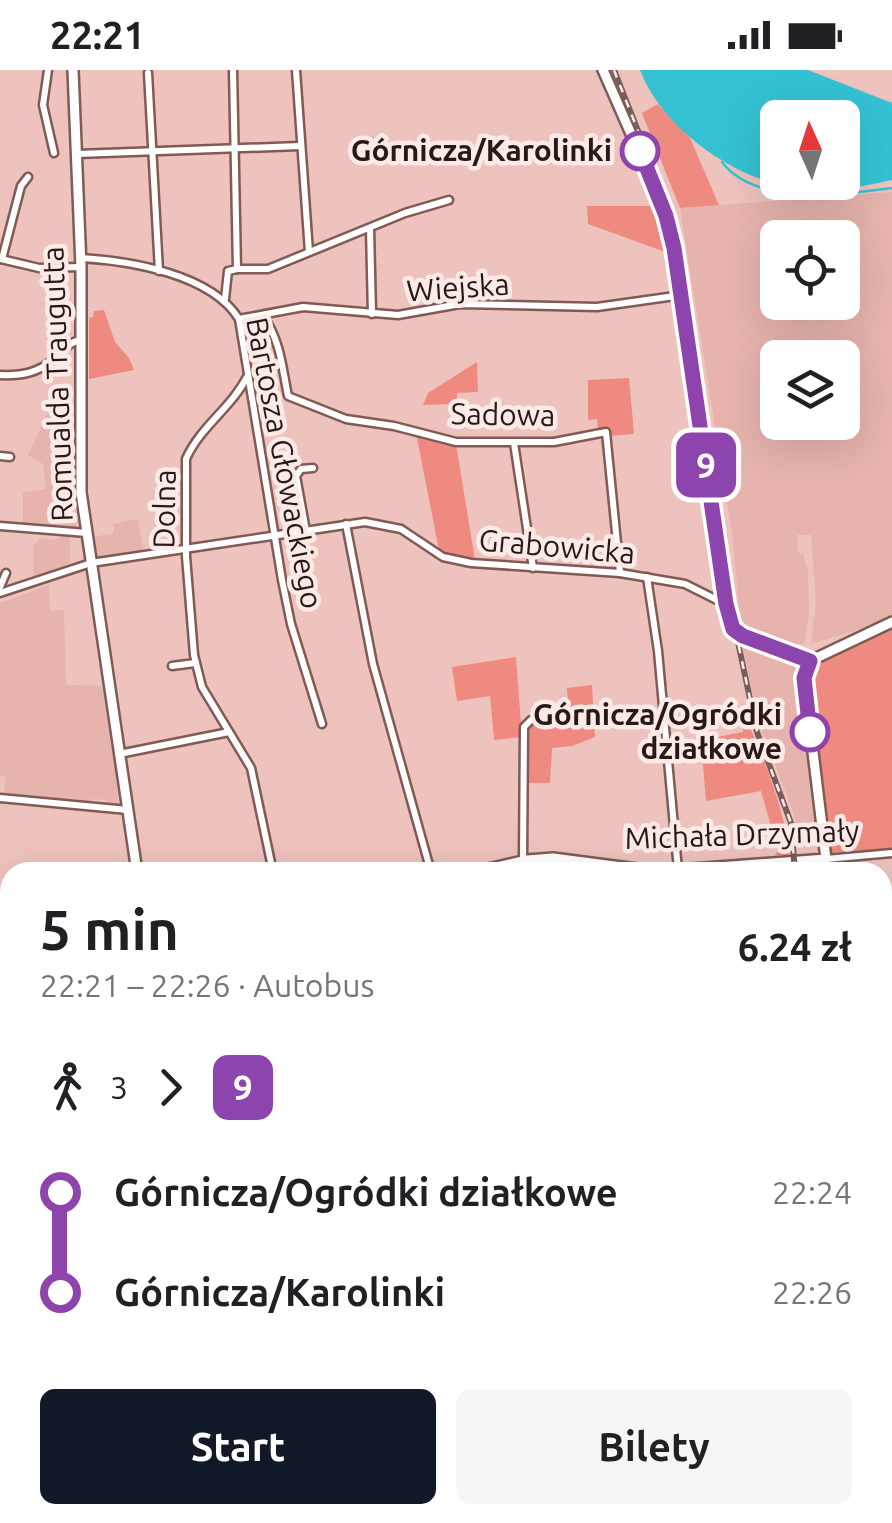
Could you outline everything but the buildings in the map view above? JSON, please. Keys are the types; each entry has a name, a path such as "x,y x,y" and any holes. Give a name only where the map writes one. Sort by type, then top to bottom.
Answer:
{"street":[{"path":"48,70 43,105 54,153"},
{"name":"Romualda Traugutta","path":"73,70 81,263 79,460 136,862"},
{"path":"233,70 238,268"},
{"path":"296,70 309,252"},
{"path":"604,70 666,216 682,295 726,604 733,629 810,661"},
{"path":"148,73 159,271"},
{"path":"76,154 300,146"},
{"path":"1,259 21,186 28,176"},
{"path":"225,300 228,271 268,269 449,200"},
{"path":"370,228 372,314"},
{"name":"Bartosza Głowackiego","path":"1,259 39,268 81,263 159,271 215,291 239,319 291,624 322,724"},
{"name":"Wiejska","path":"239,319 303,307 398,315 460,304 597,307 682,295"},
{"name":"Sadowa","path":"264,317 274,332 286,372 286,390 292,399 309,402 346,419 456,442 554,442 607,433 620,573"},
{"path":"0,375 22,375 40,369 68,344 80,340"},
{"name":"Dolna","path":"248,376 237,396 196,440 186,459 189,620 202,687 250,768 271,862"},
{"path":"514,443 533,568"},
{"path":"0,456 10,457"},
{"path":"306,532 296,476 301,470 314,468"},
{"name":"Grabowicka","path":"0,590 91,563 365,522 401,530 443,557 471,564 647,577 685,584 726,604"},
{"path":"346,524 373,664 428,862"},
{"path":"0,526 87,533"},
{"path":"0,590 6,573"},
{"path":"647,577 660,669 677,862"},
{"path":"826,862 804,678 810,661 892,622"},
{"path":"172,666 195,663"},
{"path":"523,861 524,727 531,720 564,718"},
{"path":"119,754 229,732"},
{"path":"0,798 128,810"},
{"name":"Michała Drzymały","path":"786,862 892,853"},
{"name":"Michała Drzymały","path":"519,862 553,858 584,862"}],"shaded area":[{"path":"658,104 690,138 719,205 680,208 642,113"},
{"path":"892,192 892,614 873,625 811,644 816,603 811,535 797,535 798,553 803,553 808,572 809,614 804,644 784,644 745,629 740,622 733,539 680,208 786,200 860,200 860,194"},
{"path":"587,206 655,206 671,254 588,224"},
{"path":"104,310 115,342 134,370 89,379 89,318 94,311"},
{"path":"477,362 478,392 457,393 457,404 423,405 428,393"},
{"path":"629,378 634,434 609,436 608,429 598,431 597,419 588,420 588,380"},
{"path":"47,414 71,418 66,420 66,440 70,443 61,443 61,457 69,457 75,526 23,523 23,492 46,489 43,464 28,455"},
{"path":"416,433 456,444 475,560 439,550"},
{"path":"138,519 143,550 97,556 93,537 114,533 113,524"},
{"path":"70,537 70,563 34,577 33,546 40,538"},
{"path":"49,585 50,611 64,610 66,685 102,686 119,807 107,806 107,800 92,799 90,804 4,795 6,777 0,776 0,603"},
{"path":"892,626 892,848 829,853 810,696 811,661 852,648"},
{"path":"742,641 799,661 817,838 799,839 794,814 757,717"},
{"path":"516,657 522,737 494,740 490,696 457,701 452,667"},
{"path":"592,685 595,737 572,746 552,748 550,783 526,783 527,728 533,722 569,719 567,688"},
{"path":"743,711 778,800 789,856 775,855 778,851 761,791 706,801 701,740 743,732"}],"water":[{"path":"640,70 808,70 892,103 892,180 860,187 860,100 760,100 760,179 718,158 671,118"}],"waterway":[{"path":"722,162 737,176 778,192 826,194 892,188"}],"railway":[{"path":"614,70 677,230 739,647 757,732 791,823 794,862"}],"bus line":[{"name":"9","path":"640,151 666,216 674,248 726,604 733,629 810,661 804,678 810,732"}],"place":[{"name":"Górnicza/Karolinki","path":"640,151"},
{"name":"Górnicza/Ogródki działkowe","path":"810,732"}]}
